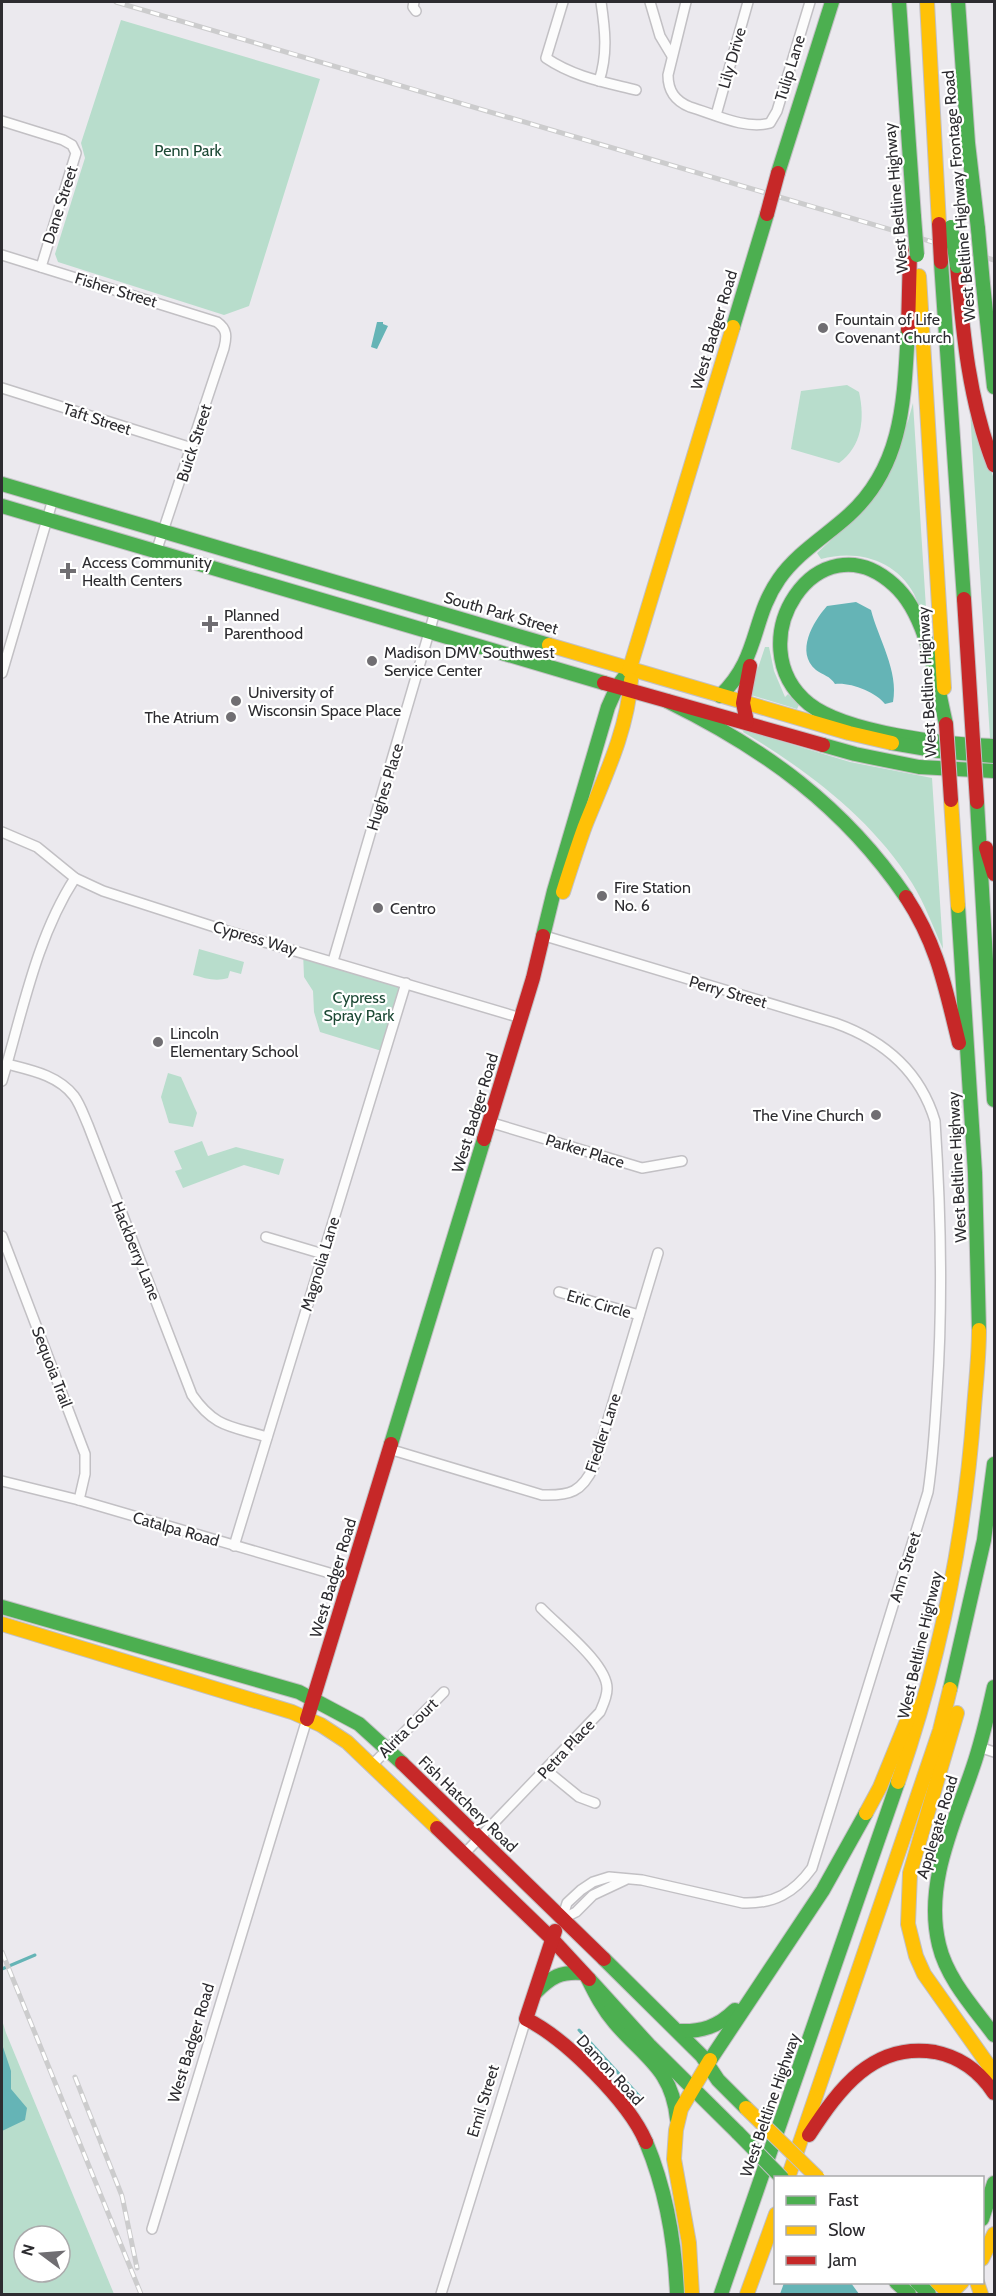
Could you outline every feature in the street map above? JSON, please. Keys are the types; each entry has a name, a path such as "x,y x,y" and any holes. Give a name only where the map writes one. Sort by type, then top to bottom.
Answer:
{"main road":[{"name":"West Badger Road","path":"308,1719 545,936 557,912 579,842 603,786 624,689 778,173 832,2"},
{"name":"West Beltline Highway","path":"721,2295 919,1720 951,1592 966,1497 979,1335 978,1252 969,1075 899,2"},
{"path":"927,2 945,226 957,266 963,335 976,410 994,465"},
{"name":"West Beltline Highway Frontage Road","path":"958,2 968,143 994,387"},
{"path":"945,226 941,262 977,802 994,1100"},
{"path":"720,696 733,686 744,670 763,613 778,581 793,562 860,504 871,490 891,454 898,430 906,367 914,254"},
{"name":"South Park Street","path":"2,484 743,703 894,745 928,751 994,756"},
{"path":"2,506 624,689 879,759 938,769 994,771"},
{"path":"946,724 920,627 913,610 895,584 875,570 849,564 821,571 799,588 792,596 784,613 779,654 791,683 808,703 825,714 851,723 915,739 938,743 994,746"},
{"path":"747,722 743,703 753,647"},
{"path":"667,701 739,738 789,772 819,796 868,844 920,920 935,951 969,1075"},
{"path":"978,828 994,874"},
{"path":"994,1464 973,1636 946,1754 910,1873 907,1916 916,1956 924,1974 994,2073"},
{"path":"789,2176 940,1730 984,1540"},
{"path":"676,2130 681,2109 844,1854 880,1787 915,1701 951,1592"},
{"name":"Fish Hatchery Road","path":"2,1607 299,1692 359,1724 388,1749 678,2031 708,2064 718,2080 816,2176"},
{"path":"2,1624 292,1712 347,1742 551,1938 649,2045 780,2176"},
{"name":"Applegate Road","path":"994,1687 979,1747 940,1869 934,1899 939,1946 948,1969 994,2035"},
{"name":"Emil Street","path":"526,2019 551,1938 562,1919"},
{"path":"678,2031 706,2030 725,2021 787,1943"},
{"path":"533,1996 558,1973 586,1976"},
{"path":"586,1976 607,2013 669,2081 676,2101 674,2159 689,2243 692,2295"},
{"name":"Damon Road","path":"526,2019 540,2026 567,2046 595,2074 636,2123 654,2159 671,2238 677,2295"},
{"path":"796,2155 843,2087 870,2064 897,2052 924,2050 951,2056 978,2073 994,2093"},
{"path":"984,2213 994,2184"},
{"path":"747,2295 774,2220"},
{"path":"984,2255 994,2234"},
{"path":"897,2284 909,2295"},
{"path":"918,2284 929,2295"},
{"path":"938,2284 950,2295 961,2284"}],"street":[{"path":"563,2 546,58 572,73 636,90"},
{"path":"599,81 606,53 601,2"},
{"path":"650,2 660,36 672,57"},
{"path":"687,2 672,57 668,87 673,96 682,104 716,115"},
{"name":"Lily Drive","path":"716,115 748,2"},
{"name":"Tulip Lane","path":"716,115 759,125 770,123 773,120 810,2"},
{"path":"795,52 814,57"},
{"name":"Dane Street","path":"2,121 63,140 72,145 76,153 40,267"},
{"name":"Fisher Street","path":"2,255 217,322 226,333"},
{"name":"Buick Street","path":"156,552 224,348 226,333"},
{"name":"Taft Street","path":"2,388 192,448"},
{"path":"2,673 53,499"},
{"name":"Hughes Place","path":"333,961 435,612"},
{"name":"Cypress Way","path":"2,832 37,847 75,878 103,891 202,923 521,1018"},
{"path":"2,1081 48,929 62,898 75,878"},
{"name":"Perry Street","path":"545,936 859,1031 879,1043 903,1065"},
{"name":"Magnolia Lane","path":"234,1546 406,983"},
{"name":"Hackberry Lane","path":"7,1064 48,1077 65,1087 74,1096 88,1125 192,1395 214,1420 267,1437"},
{"name":"Ann Street","path":"562,1919 567,1903 586,1886 609,1877 642,1880 743,1903 758,1904 780,1898 793,1890 812,1868 924,1504 931,1470 942,1281 935,1132 929,1102 903,1065"},
{"name":"Parker Place","path":"489,1122 642,1168 682,1161"},
{"name":"Sequoia Trail","path":"2,1236 85,1454 86,1474 79,1500"},
{"path":"266,1237 323,1254"},
{"name":"Fiedler Lane","path":"389,1449 542,1495 562,1496 576,1490 587,1480 594,1466 658,1253"},
{"name":"Eric Circle","path":"559,1292 639,1315"},
{"name":"Catalpa Road","path":"2,1481 79,1500 350,1579"},
{"name":"Petra Place","path":"465,1853 600,1712 608,1688 604,1674 593,1659 541,1608"},
{"name":"Alrita Court","path":"372,1765 444,1692"},
{"name":"West Badger Road","path":"152,2229 308,1719"},
{"path":"979,1747 994,1752"},
{"path":"546,1770 579,1797 595,1803"},
{"name":"Emil Street","path":"441,2295 526,2019"}],"green space":[{"name":"Penn Park","path":"121,20 320,79 249,306 224,315 58,262 55,254 85,158 81,143"},
{"path":"847,385 859,392 862,412 857,440 847,456 839,463 791,449 801,391"},
{"path":"913,403 927,624 906,582 886,565 848,555 821,559 817,553 864,510 908,421"},
{"path":"970,410 994,479 994,738 990,738"},
{"path":"765,647 769,647 774,671 785,697 788,694 799,705 797,709 751,695"},
{"path":"744,730 850,762 932,778 943,949 912,883 878,838 858,817 814,780 743,732"},
{"path":"199,949 244,962 241,974 230,971 228,978 219,980 193,975"},
{"name":"Cypress Spray Park","path":"303,952 406,983 385,1052 320,1032 314,1012 313,991 304,977"},
{"path":"168,1073 181,1077 197,1113 193,1127 169,1123 161,1097"},
{"path":"202,1141 208,1156 236,1147 284,1159 279,1175 244,1165 183,1188 175,1171 182,1169 174,1151"},
{"path":"2,2020 6,2033 114,2294 2,2294"}],"water":[{"path":"377,322 383,322 388,326 377,349 371,347"},
{"path":"856,602 871,610 891,667 893,702 885,704 862,689 835,684 829,677 816,670 807,655 808,637 816,620 827,606"},
{"path":"2,2044 11,2071 11,2089 27,2108 25,2120 2,2131"},
{"path":"784,2284 852,2284 859,2294 780,2294"}],"waterway":[{"path":"2,1969 35,1955"},
{"path":"579,2030 641,2098"}],"railway":[{"path":"116,2 994,260"},
{"path":"2,1952 141,2294"},
{"path":"75,2077 122,2196 137,2268"}],"traffic: fast":[{"path":"778,173 832,2"},
{"path":"899,2 914,217"},
{"path":"958,2 968,143 978,229"},
{"path":"733,327 767,214"},
{"path":"914,217 917,255"},
{"path":"951,227 957,266"},
{"path":"978,229 983,284"},
{"path":"941,262 964,599"},
{"path":"983,284 994,387"},
{"path":"720,696 733,682 742,667 770,594 779,579 803,553 849,515 881,475 898,429 905,380 908,329"},
{"path":"2,484 549,645"},
{"path":"2,506 604,683"},
{"path":"946,724 923,631 906,598 894,585 865,568 838,566 814,576 795,596 783,622 780,650 788,679 809,704 847,723 871,730 925,740 994,746"},
{"path":"543,936 608,707 617,687 629,671"},
{"path":"667,701 737,739 800,783 856,835 882,864 906,897"},
{"path":"892,743 939,751 994,756"},
{"path":"823,745 919,767 994,771"},
{"path":"977,802 994,1100"},
{"path":"958,906 975,1173 979,1330"},
{"path":"391,1444 484,1139"},
{"path":"950,1689 984,1540 994,1464"},
{"path":"2,1607 299,1692 359,1724 402,1763"},
{"path":"994,1687 973,1767 943,1854 935,1899 935,1922 939,1945 948,1970 962,1993 994,2035"},
{"path":"721,2294 898,1782"},
{"path":"710,2060 823,1890 866,1813"},
{"path":"604,1959 702,2056 718,2080 746,2108"},
{"path":"536,1992 557,1976 583,1973"},
{"path":"588,1979 611,2018 663,2076 674,2102 677,2119"},
{"path":"589,1979 649,2045 738,2133"},
{"path":"678,2031 694,2031 709,2027 722,2021 735,2010"},
{"path":"738,2133 780,2176"},
{"path":"646,2142 659,2179 668,2216 677,2294"},
{"path":"984,2213 994,2183"},
{"path":"898,2284 909,2294"},
{"path":"919,2284 929,2294"}],"traffic: slow":[{"path":"927,2 939,224"},
{"path":"919,276 944,688"},
{"path":"629,671 733,327"},
{"path":"549,645 849,733 892,743"},
{"path":"563,892 585,826 620,736 631,680"},
{"path":"951,800 958,906"},
{"path":"898,1782 938,1644 957,1550 970,1456 979,1330"},
{"path":"2,1624 292,1712 321,1725 347,1742 437,1828"},
{"path":"789,2176 940,1730 950,1689"},
{"path":"866,1813 880,1787 913,1706"},
{"path":"957,1713 910,1873 908,1924 916,1956 924,1974 994,2073"},
{"path":"692,2294 689,2243 674,2159 676,2130 681,2109 710,2060"},
{"path":"746,2108 816,2176"},
{"path":"747,2294 774,2220"},
{"path":"984,2255 994,2234"},
{"path":"939,2284 950,2294"},
{"path":"950,2294 960,2284"},
{"path":"978,2284 981,2294"}],"traffic: jam":[{"path":"767,214 778,173"},
{"path":"939,224 941,262"},
{"path":"908,329 910,253"},
{"path":"957,266 968,367 985,441 994,465"},
{"path":"964,599 972,725"},
{"path":"747,722 743,703 750,666"},
{"path":"604,683 823,745"},
{"path":"946,724 951,800"},
{"path":"972,725 977,802"},
{"path":"986,848 994,874"},
{"path":"906,897 933,950 945,985 959,1043"},
{"path":"484,1139 533,978 543,936"},
{"path":"307,1719 391,1444"},
{"path":"402,1763 604,1959"},
{"path":"437,1828 551,1938 589,1979"},
{"path":"555,1931 526,2019 559,2041 594,2073 626,2109 646,2142"},
{"path":"809,2135 833,2101 860,2072 893,2054 913,2051 944,2054 969,2066 994,2093"}],"place":[{"name":"Fountain of Life Covenant Church","path":"823,328"},
{"name":"Access Community Health Centers","path":"68,571"},
{"name":"Planned Parenthood","path":"210,624"},
{"name":"Madison DMV Southwest Service Center","path":"372,661"},
{"name":"University of Wisconsin Space Place","path":"236,701"},
{"name":"The Atrium","path":"231,717"},
{"name":"Fire Station No. 6","path":"602,896"},
{"name":"Centro","path":"378,908"},
{"name":"Lincoln Elementary School","path":"158,1042"},
{"name":"The Vine Church","path":"876,1115"}]}
